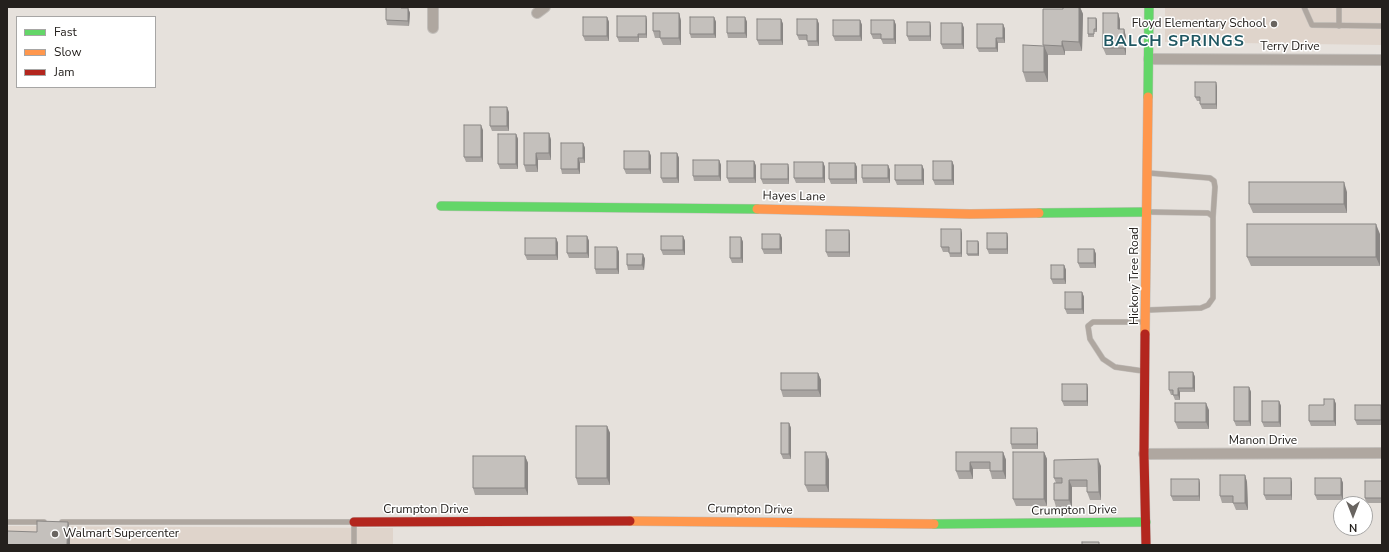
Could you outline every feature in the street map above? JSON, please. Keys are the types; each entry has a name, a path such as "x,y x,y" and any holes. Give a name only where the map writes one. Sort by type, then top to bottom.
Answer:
{"street":[{"path":"433,7 433,28"},
{"name":"Hickory Tree Road","path":"1146,545 1144,454 1147,322 1149,7"},
{"name":"Terry Drive","path":"1149,59 1382,60"},
{"name":"Hayes Lane","path":"441,206 834,210 970,214 1147,212"},
{"name":"Manon Drive","path":"1144,454 1382,453"},
{"name":"Crumpton Drive","path":"354,522 618,521 949,524 1146,522"}],"lane":[{"path":"1304,7 1312,25 1382,26"},
{"path":"1339,7 1339,26"},
{"path":"1147,310 1201,308 1208,305 1213,298 1213,217 1215,187 1214,181 1210,178 1148,173"},
{"path":"1147,212 1208,213 1213,217"},
{"path":"1146,372 1115,367 1103,358 1090,339 1088,326 1093,322 1147,322"},
{"path":"7,522 354,522 354,545"}],"shaded area":[{"name":"Floyd Elementary School","path":"1165,7 1382,7 1382,45 1165,42"},
{"path":"7,526 393,528 393,545 7,545"}],"building":[{"path":"386,7 408,8 408,21 386,20"},
{"path":"1063,7 1079,7 1079,42 1062,41 1062,46 1043,45 1043,9 1063,9"},
{"path":"653,13 679,13 679,38 660,38 660,31 653,31"},
{"path":"1103,13 1118,13 1118,29 1124,29 1124,48 1103,48"},
{"path":"617,16 646,16 646,34 638,34 638,37 617,37"},
{"path":"583,17 607,17 607,36 583,36"},
{"path":"690,17 714,17 714,34 690,34"},
{"path":"727,17 745,17 745,33 727,33"},
{"path":"1088,18 1096,18 1096,29 1094,29 1094,34 1088,34"},
{"path":"757,19 781,19 781,40 757,40"},
{"path":"797,19 817,19 817,41 807,41 807,35 797,35"},
{"path":"833,20 860,20 860,36 833,36"},
{"path":"871,20 894,20 894,39 881,39 881,34 871,34"},
{"path":"907,22 930,22 930,36 907,36"},
{"path":"941,23 962,23 962,44 941,44"},
{"path":"977,24 1003,24 1003,38 996,38 996,48 977,48"},
{"path":"1023,45 1044,46 1044,72 1023,72"},
{"path":"1195,82 1216,82 1216,104 1200,104 1200,97 1195,97"},
{"path":"490,107 507,107 507,126 490,126"},
{"path":"464,125 481,125 481,157 464,157"},
{"path":"524,133 549,133 549,153 536,153 536,165 524,165"},
{"path":"498,134 516,134 516,164 498,164"},
{"path":"561,143 583,143 583,158 578,158 578,169 561,169"},
{"path":"624,151 649,151 649,169 624,169"},
{"path":"661,153 677,153 677,178 661,178"},
{"path":"693,160 719,160 719,176 693,176"},
{"path":"727,161 754,161 754,178 727,178"},
{"path":"933,161 952,161 952,180 933,180"},
{"path":"794,162 823,162 823,178 794,178"},
{"path":"829,163 855,163 855,179 829,179"},
{"path":"761,164 788,164 788,179 761,179"},
{"path":"862,165 888,165 888,178 862,178"},
{"path":"895,165 922,165 922,180 895,180"},
{"path":"1249,182 1344,182 1344,204 1249,204"},
{"path":"1247,224 1376,224 1376,257 1247,257"},
{"path":"941,229 961,229 961,253 949,253 949,247 941,247"},
{"path":"826,230 849,230 849,252 826,252"},
{"path":"987,233 1007,233 1007,249 987,249"},
{"path":"762,234 780,234 780,249 762,249"},
{"path":"567,236 587,236 587,253 567,253"},
{"path":"661,236 683,236 683,250 661,250"},
{"path":"730,237 741,237 741,258 730,258"},
{"path":"525,238 556,238 556,255 525,255"},
{"path":"967,241 978,241 978,254 967,254"},
{"path":"595,247 617,247 617,269 595,269"},
{"path":"1078,249 1094,249 1094,263 1078,263"},
{"path":"627,254 643,254 642,265 627,265"},
{"path":"1051,265 1064,265 1064,279 1051,279"},
{"path":"1065,292 1082,292 1082,309 1065,309"},
{"path":"1169,372 1193,372 1193,388 1178,388 1178,395 1173,395 1173,390 1169,390"},
{"path":"781,373 818,373 818,390 781,390"},
{"path":"1062,384 1087,384 1087,401 1062,401"},
{"path":"1234,387 1249,387 1249,421 1234,421"},
{"path":"1324,399 1334,399 1334,421 1309,421 1309,405 1324,405"},
{"path":"1262,401 1279,401 1279,422 1262,422"},
{"path":"1175,403 1206,403 1206,422 1175,422"},
{"path":"1355,405 1381,405 1381,420 1355,420"},
{"path":"781,423 789,423 789,454 781,454"},
{"path":"576,426 607,426 607,478 576,478"},
{"path":"1011,428 1037,428 1037,444 1011,444"},
{"path":"805,452 826,452 826,485 805,485"},
{"path":"956,452 1003,452 1003,471 990,471 990,462 970,462 970,471 956,471"},
{"path":"1013,452 1044,452 1044,499 1013,499"},
{"path":"473,456 525,456 525,488 473,488"},
{"path":"1098,459 1099,492 1087,492 1087,480 1069,480 1069,500 1054,500 1054,483 1062,483 1062,478 1054,478 1054,460"},
{"path":"1220,475 1245,475 1245,503 1233,503 1233,496 1220,496"},
{"path":"1264,478 1291,478 1291,495 1264,495"},
{"path":"1315,478 1341,478 1341,495 1315,495"},
{"path":"1171,479 1199,479 1199,496 1171,496"},
{"path":"1365,481 1382,481 1382,498 1365,496"},
{"path":"37,521 68,522 67,545 7,545 7,531 37,532"},
{"path":"1082,542 1099,542 1099,545 1082,545"}],"traffic: fast":[{"path":"1148,97 1149,7"},
{"path":"441,206 757,209"},
{"path":"1039,213 1147,212"},
{"path":"934,524 1146,522"}],"traffic: slow":[{"path":"1145,334 1148,97"},
{"path":"757,209 970,214 1039,213"},
{"path":"630,521 934,524"}],"traffic: jam":[{"path":"1145,334 1144,454 1146,545"},
{"path":"354,522 630,521"}],"place":[{"name":"Floyd Elementary School","path":"1274,24"},
{"name":"Walmart Supercenter","path":"55,534"}],"district":[{"name":"BALCH SPRINGS","path":"1174,42"}]}
